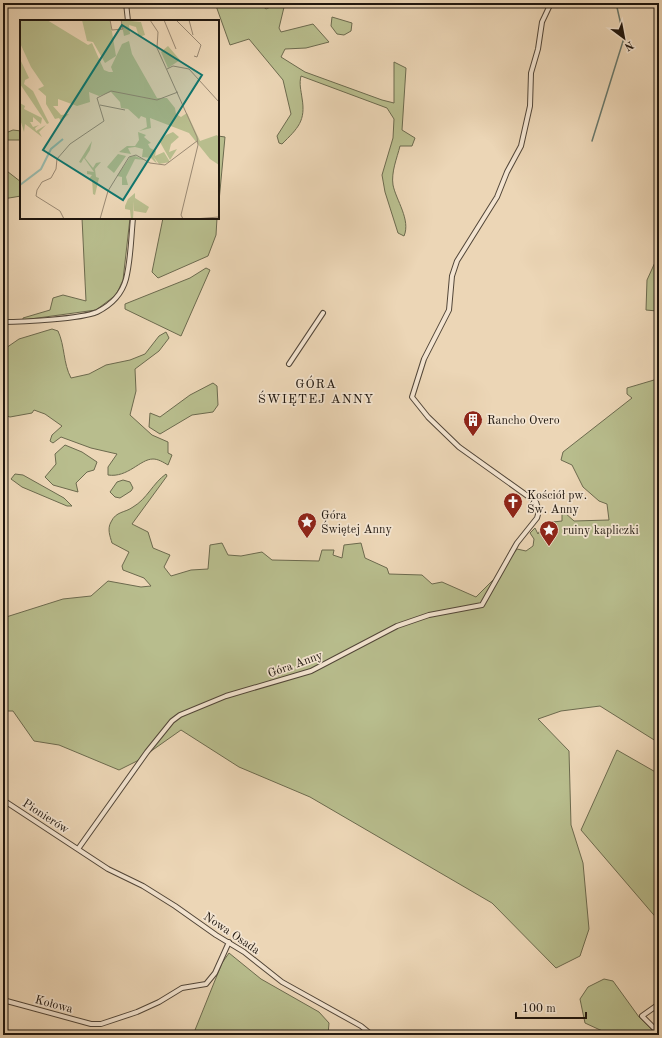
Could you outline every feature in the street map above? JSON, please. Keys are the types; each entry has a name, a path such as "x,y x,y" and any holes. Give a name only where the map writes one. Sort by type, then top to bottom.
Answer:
{"street":[{"path":"126,3 128,20"},
{"name":"Góra Anny","path":"78,849 143,757 172,721 180,715 226,696 311,671 403,624 429,615 482,605 517,543 534,524 539,511 536,502 459,448 428,417 412,397 424,359 449,310 452,276 457,261 497,197 507,172 521,146 530,106 531,73 538,49 542,22 551,3"},
{"path":"3,322 31,321 95,313 113,301 119,294 126,279 133,219"},
{"path":"289,364 324,313"},
{"name":"Pionierów","path":"3,800 78,849"},
{"name":"Nowa Osada","path":"78,849 108,869 161,896 216,935 244,952 282,982 361,1026 372,1035"},
{"name":"Kołowa","path":"3,1000 91,1024 101,1024 149,1008 182,988 206,984 215,973 229,942"},
{"path":"659,1004 642,1016 659,1033"}],"green space":[{"path":"215,3 259,3 266,9 279,3 285,3 279,28 281,32 313,24 329,42 306,48 285,49 281,57 305,72 382,100 394,103 394,62 406,68 402,130 415,138 412,146 400,146 393,175 393,185 406,223 404,236 398,233 385,192 382,175 393,138 394,119 387,108 301,76 300,84 303,106 302,118 300,124 282,144 279,143 277,136 291,114 283,80 249,39 230,45"},
{"path":"332,17 352,23 351,31 344,35 337,34 331,26"},
{"path":"13,130 20,131 20,140 3,140 3,134"},
{"path":"219,136 225,137 219,201"},
{"path":"3,168 20,181 20,196 3,199"},
{"path":"82,219 130,219 123,280 116,295 96,310 23,320 23,318 50,310 53,298 63,295 86,301"},
{"path":"163,219 217,219 216,235 208,256 158,278 152,272"},
{"path":"657,258 659,258 659,305 657,311 646,310 647,280"},
{"path":"206,268 210,270 181,336 125,309 125,304 190,278"},
{"path":"52,329 58,331 68,372 71,378 89,374 106,365 130,360 145,354 159,336 166,332 169,338 159,351 135,369 136,391 130,415 152,435 168,442 168,453 172,455 168,465 159,460 153,459 143,462 122,474 108,475 108,467 117,454 91,448 61,437 53,443 50,441 52,435 62,426 45,414 34,410 32,413 10,417 3,415 3,350 19,339"},
{"path":"659,374 659,743 600,706 561,711 538,719 569,751 571,825 583,863 589,929 580,956 556,968 492,903 310,797 239,767 181,730 137,761 119,770 59,745 34,741 13,711 3,711 3,618 63,599 91,596 108,581 141,587 151,586 144,578 123,570 122,566 129,552 112,543 109,527 115,516 138,504 166,474 167,476 132,524 148,532 153,548 170,555 164,567 171,576 191,570 208,569 210,545 222,543 228,555 241,556 262,552 272,560 319,561 322,550 334,550 333,555 342,558 344,545 361,543 365,558 387,568 389,574 422,575 432,584 442,582 476,597 495,578 517,549 526,551 533,546 534,539 530,533 535,528 538,534 544,523 562,521 562,514 564,512 574,521 609,520 607,504 599,501 583,487 572,465 561,460 563,452 632,398 627,394 627,388 654,380"},
{"path":"213,383 217,386 218,405 213,412 192,415 160,434 149,427 150,413 160,417 190,395"},
{"path":"65,445 82,452 97,462 94,470 87,472 76,483 78,492 53,485 45,477 56,464 55,454"},
{"path":"15,474 23,475 64,498 72,506 67,506 22,487 11,479"},
{"path":"123,480 130,482 133,488 120,498 115,497 110,492 117,482"},
{"path":"617,750 659,774 659,921 581,830"},
{"path":"229,953 261,979 319,1012 329,1023 328,1035 193,1035 222,963"},
{"path":"604,979 613,981 639,1017 657,1035 611,1035 585,1023 580,999 588,987"}],"waterway":[{"path":"592,141 624,38 616,3"}],"place":[{"name":"Rancho Overo","path":"473,437"},
{"name":"Kościół pw. Św. Anny","path":"513,519"},
{"name":"Góra Świętej Anny","path":"307,539"},
{"name":"ruiny kapliczki","path":"549,547"}],"district":[{"name":"GÓRA ŚWIĘTEJ ANNY","path":"316,390"}]}
